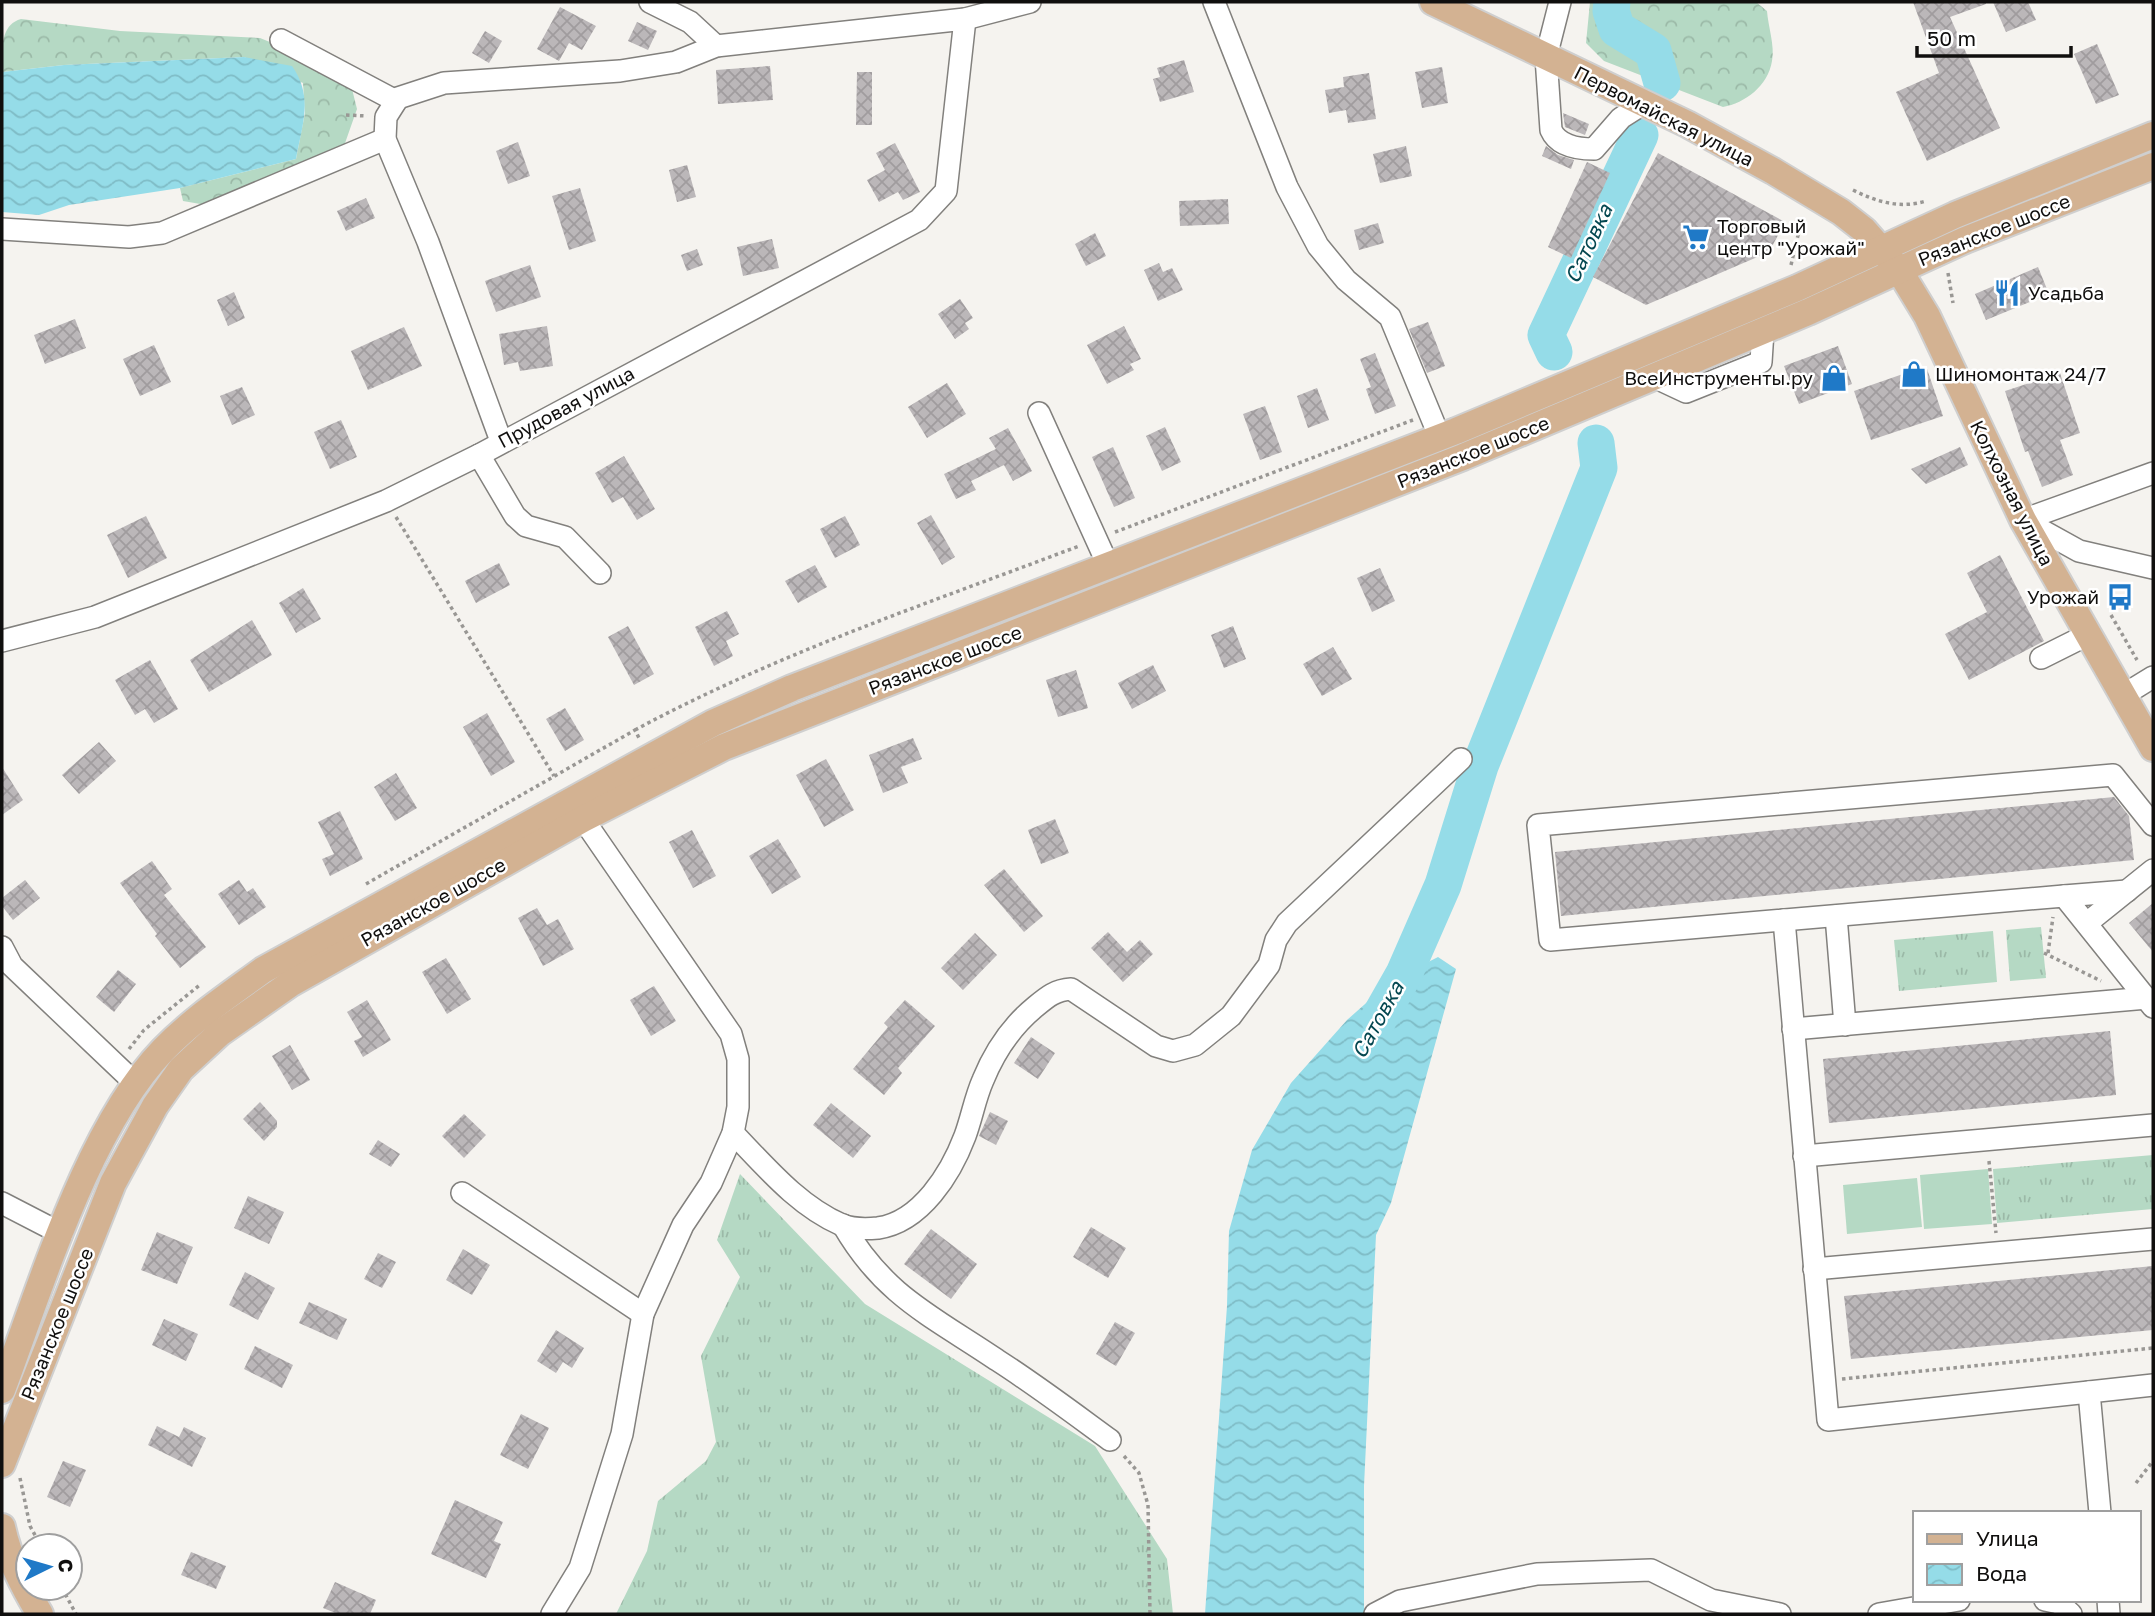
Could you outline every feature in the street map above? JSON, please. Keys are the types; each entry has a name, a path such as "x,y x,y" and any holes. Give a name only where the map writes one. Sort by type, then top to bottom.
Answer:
{"main road":[{"name":"Первомайская улица","path":"1433,2 1643,104 1773,171 1830,205 1864,230 1899,270"},
{"name":"Рязанское шоссе","path":"2,1390 89,1164 136,1084 163,1051 207,1011 263,970 713,723 792,688 1108,565 1436,426 1635,358 1955,215 2153,135"},
{"name":"Рязанское шоссе","path":"11,1467 113,1183 155,1105 181,1069 220,1033 290,984 583,819 724,747 1463,457 1763,331 1899,270 2153,166"},
{"name":"Колхозная улица","path":"1899,270 1927,316 2023,520 2153,748"},
{"path":"2,1527 6,1548 20,1580 40,1614"},
{"path":"2,1582 33,1614"}],"street":[{"path":"650,2 690,22 716,46"},
{"path":"501,441 428,243 385,139 386,117 396,101 444,83 620,71 676,62 716,46 965,19 1030,2"},
{"path":"1214,2 1287,187 1311,235 1346,280 1390,317 1436,426"},
{"path":"1560,2 1546,57 1550,130 1554,138 1577,149 1594,149 1604,141 1621,118 1643,104"},
{"name":"Прудовая улица","path":"2,641 95,617 386,501 479,455 919,220 946,191 965,19"},
{"path":"281,40 396,101"},
{"path":"2,229 129,237 162,233 385,139"},
{"path":"136,254 162,233"},
{"path":"1039,413 1108,565"},
{"path":"479,455 515,516 526,526 565,537 600,573"},
{"path":"2023,520 2153,473"},
{"path":"2023,520 2080,551 2153,568"},
{"path":"2041,658 2088,635"},
{"path":"2122,696 2153,677"},
{"path":"733,1133 789,1191 843,1226 868,1229 887,1227 903,1220 924,1204 951,1165 965,1136 984,1078 1002,1043 1026,1015 1056,990 1071,989 1156,1046 1172,1051 1195,1045 1231,1016 1239,1006 1269,965 1276,940 1287,923 1461,759"},
{"path":"2127,891 1550,940 1538,825 2113,775 2153,825"},
{"path":"552,1614 580,1568 622,1434 643,1314 683,1225 711,1183 733,1133 737,1107 738,1059 732,1034 583,819"},
{"path":"2087,923 2153,870"},
{"path":"2060,896 2087,923 2150,1002"},
{"path":"1836,916 1846,1025"},
{"path":"1784,920 1828,1420 2153,1385"},
{"path":"2,947 12,966 136,1084"},
{"path":"1793,1029 2150,1002"},
{"path":"1804,1156 2153,1125"},
{"path":"462,1193 643,1314"},
{"path":"2,1203 62,1234"},
{"path":"843,1226 862,1259 898,1295 1000,1361 1110,1440"},
{"path":"1814,1269 2153,1239"},
{"path":"2089,1392 2100,1511"},
{"path":"1374,1614 1400,1601 1537,1574 1651,1570 1711,1600 1780,1614"},
{"path":"1879,1614 1948,1602"},
{"path":"2054,1602 2071,1614"}],"path":[{"path":"1871,199 1904,206 1936,198"},
{"path":"1788,268 1794,261 1799,230"},
{"path":"1950,267 1947,278 1953,303"},
{"path":"358,889 709,690 791,655 1098,539 1436,426"},
{"path":"386,501 554,776"},
{"path":"2111,615 2137,660"},
{"path":"635,730 650,757"},
{"path":"2060,896 2046,953 2102,982"},
{"path":"116,1065 144,1030 186,994 208,980"},
{"path":"1987,1140 1998,1253"},
{"path":"1836,1380 2153,1348"},
{"path":"1110,1440 1139,1473 1148,1505 1150,1614"},
{"path":"2136,1483 2153,1461"},
{"path":"11,1467 33,1532"}],"green space":[{"path":"1590,2 1756,2 1767,11 1773,49 1770,70 1754,92 1739,102 1723,107 1604,61 1586,43"},
{"path":"21,19 120,31 260,38 304,56 351,85 357,109 344,146 212,206 183,201 180,188 296,159 305,113 303,83 244,57 64,65 2,72 2,47 6,32 14,22"},
{"path":"2041,927 2046,978 2010,981 2006,930"},
{"path":"1993,931 1997,982 1899,991 1894,940"},
{"path":"2153,1155 2153,1209 1997,1223 1993,1169"},
{"path":"1988,1169 1992,1224 1924,1229 1920,1175"},
{"path":"740,1174 865,1304 1095,1446 1167,1559 1173,1614 616,1614 647,1551 658,1501 706,1461 716,1442 701,1356 740,1277 717,1240"},
{"path":"1917,1178 1922,1227 1847,1234 1843,1185"}],"water":[{"path":"244,57 292,66 299,78 305,100 296,159 180,188 69,205 39,215 2,212 2,72 64,65"},
{"path":"1438,957 1456,969 1391,1203 1376,1235 1364,1486 1364,1614 1205,1614 1227,1306 1229,1231 1252,1150 1291,1083 1347,1020 1391,981"}],"building":[{"path":"1913,2 1986,2 1950,17 2000,128 1927,161 1896,92 1939,73"},
{"path":"1993,2 2028,2 2036,20 2006,32"},
{"path":"560,7 596,26 582,50 569,43 559,61 537,49"},
{"path":"637,22 657,31 648,50 628,41"},
{"path":"485,31 502,41 489,63 472,53"},
{"path":"2097,44 2119,95 2096,104 2074,54"},
{"path":"1184,60 1194,92 1160,102 1153,79 1160,77 1157,68"},
{"path":"770,66 773,100 718,104 716,70"},
{"path":"1442,67 1448,103 1422,108 1415,72"},
{"path":"857,72 872,72 872,125 856,125"},
{"path":"1369,73 1376,119 1348,123 1346,110 1329,113 1325,90 1344,87 1343,77"},
{"path":"1563,113 1589,124 1585,135 1565,127"},
{"path":"518,142 530,176 508,184 496,151"},
{"path":"895,143 920,192 903,200 898,192 879,202 867,180 885,170 876,153"},
{"path":"1406,146 1412,176 1380,183 1373,154"},
{"path":"1546,146 1558,155 1574,160 1571,169 1542,156"},
{"name":"Торговый центр \"Урожай\"","path":"1658,153 1785,222 1769,252 1646,305 1593,277"},
{"path":"1587,162 1610,173 1571,258 1548,247"},
{"path":"687,165 696,197 677,202 669,170"},
{"path":"580,188 596,241 569,250 552,196"},
{"path":"366,198 375,218 346,231 337,211"},
{"path":"1228,199 1229,224 1180,226 1179,201"},
{"path":"1378,223 1384,243 1359,250 1354,230"},
{"path":"1095,233 1106,256 1086,266 1075,244"},
{"path":"772,239 779,268 743,276 737,247"},
{"path":"697,249 703,265 687,271 681,255"},
{"path":"1159,263 1163,272 1172,268 1183,290 1158,301 1144,270"},
{"path":"530,265 541,297 496,312 485,281"},
{"path":"2038,267 2049,294 1986,320 1975,294"},
{"path":"234,292 245,318 228,326 217,300"},
{"path":"960,299 973,318 965,323 969,329 955,339 938,314"},
{"path":"75,319 86,348 45,364 34,335"},
{"path":"1428,322 1445,366 1427,373 1409,329"},
{"path":"547,326 553,366 520,371 518,362 504,365 499,334"},
{"path":"1124,326 1141,359 1130,364 1134,370 1107,384 1087,345"},
{"path":"404,327 422,366 368,390 351,351"},
{"path":"154,345 171,382 140,396 123,359"},
{"path":"1838,346 1852,384 1799,404 1784,366"},
{"path":"1375,353 1396,406 1375,414 1366,389 1371,387 1360,359"},
{"path":"1926,366 1943,416 1871,440 1854,391"},
{"path":"2060,373 2080,433 2060,440 2073,475 2042,487 2028,451 2025,452 2005,391"},
{"path":"947,383 966,414 927,438 908,407"},
{"path":"242,387 255,415 232,425 220,396"},
{"path":"1317,388 1329,420 1308,428 1297,396"},
{"path":"1265,406 1282,452 1260,460 1243,414"},
{"path":"341,420 357,457 330,469 314,432"},
{"path":"1165,427 1181,462 1162,471 1146,436"},
{"path":"1008,428 1032,471 1013,481 1004,465 971,481 976,490 956,499 944,474 996,449 989,438"},
{"path":"1113,447 1135,498 1114,507 1092,457"},
{"path":"1960,447 1968,465 1926,484 1911,469"},
{"path":"624,456 655,509 637,520 623,497 612,503 595,473"},
{"path":"931,515 955,557 942,565 917,523"},
{"path":"146,516 167,558 128,578 107,535"},
{"path":"845,516 860,545 835,558 820,529"},
{"path":"2000,555 2044,641 1969,680 1945,634 1987,612 1967,573"},
{"path":"499,563 510,585 476,603 465,581"},
{"path":"815,565 827,587 798,603 785,581"},
{"path":"1380,568 1395,601 1372,612 1357,578"},
{"path":"303,588 321,619 296,633 279,603"},
{"path":"727,611 739,634 726,641 733,656 714,666 695,627"},
{"path":"252,620 272,655 209,692 190,660"},
{"path":"628,626 654,674 634,685 608,637"},
{"path":"1233,626 1246,659 1224,668 1211,635"},
{"path":"1333,647 1352,679 1322,696 1303,664"},
{"path":"150,660 178,709 154,723 145,709 135,715 115,680"},
{"path":"1153,665 1166,691 1132,709 1118,683"},
{"path":"1076,670 1088,708 1058,717 1046,680"},
{"path":"565,708 584,740 565,751 546,719"},
{"path":"487,713 515,762 491,776 463,727"},
{"path":"913,738 922,759 901,767 908,783 883,793 869,755"},
{"path":"99,742 116,761 79,794 62,775"},
{"path":"826,759 854,810 824,827 796,775"},
{"path":"2,767 23,800 2,815"},
{"path":"396,773 417,808 395,821 374,787"},
{"path":"2114,797 2129,816 2134,860 1561,916 1555,852"},
{"path":"340,811 363,859 330,876 322,859 334,854 318,822"},
{"path":"1055,819 1069,853 1041,864 1028,830"},
{"path":"692,830 716,876 693,888 669,842"},
{"path":"778,839 801,877 772,894 749,856"},
{"path":"152,861 172,889 164,895 206,947 180,968 120,883"},
{"path":"1004,869 1043,916 1024,932 984,885"},
{"path":"25,880 40,898 13,920 2,906 2,898"},
{"path":"239,880 247,892 253,888 266,907 239,925 218,894"},
{"path":"2153,903 2153,952 2129,923"},
{"path":"537,908 547,925 558,919 574,949 543,966 518,918"},
{"path":"1108,932 1127,952 1140,940 1153,954 1123,982 1091,948"},
{"path":"975,933 997,955 963,990 941,968"},
{"path":"446,958 471,999 447,1014 422,972"},
{"path":"118,970 136,984 114,1012 96,997"},
{"path":"654,986 676,1021 651,1036 630,1000"},
{"path":"367,1000 391,1040 363,1057 354,1041 362,1037 347,1012"},
{"path":"905,1000 935,1026 898,1068 902,1073 884,1095 853,1069 888,1027 884,1023"},
{"path":"2110,1031 2116,1095 1829,1123 1823,1059"},
{"path":"1031,1037 1055,1053 1038,1079 1014,1063"},
{"path":"290,1045 310,1080 292,1090 272,1056"},
{"path":"260,1102 277,1121 277,1127 264,1141 243,1119"},
{"path":"831,1103 871,1136 853,1158 813,1125"},
{"path":"990,1112 1008,1121 996,1145 979,1136"},
{"path":"464,1114 486,1135 464,1158 442,1136"},
{"path":"378,1140 400,1154 391,1167 369,1154"},
{"path":"248,1196 284,1212 269,1244 234,1228"},
{"path":"1091,1227 1126,1248 1108,1278 1073,1257"},
{"path":"931,1229 977,1264 951,1299 904,1264"},
{"path":"157,1232 193,1247 177,1284 141,1270"},
{"path":"463,1249 490,1265 472,1295 446,1280"},
{"path":"378,1253 396,1262 382,1288 364,1279"},
{"path":"2153,1266 2153,1330 1851,1359 1844,1296"},
{"path":"245,1272 275,1288 258,1320 229,1305"},
{"path":"309,1302 347,1319 337,1340 299,1323"},
{"path":"164,1319 198,1334 186,1361 152,1345"},
{"path":"1115,1322 1135,1333 1116,1366 1096,1354"},
{"path":"556,1330 584,1348 572,1368 563,1362 556,1373 537,1361"},
{"path":"255,1346 293,1365 282,1388 244,1369"},
{"path":"521,1414 549,1428 528,1469 500,1455"},
{"path":"157,1426 179,1437 184,1427 206,1438 192,1467 148,1445"},
{"path":"63,1461 86,1470 70,1507 47,1497"},
{"path":"455,1500 503,1522 494,1541 501,1544 486,1578 431,1554"},
{"path":"191,1552 226,1566 216,1589 181,1575"},
{"path":"335,1582 376,1600 370,1614 338,1614 323,1608"}],"waterway":[{"name":"Сатовка","path":"1612,2 1611,11 1617,29 1653,51 1662,83"},
{"name":"Сатовка","path":"1554,352 1546,335 1640,135"},
{"name":"Сатовка","path":"1379,1018 1404,974 1443,885 1480,766 1599,468 1596,443"}],"place":[{"name":"Торговый центр \"Урожай\"","path":"1696,237"},
{"name":"Усадьба","path":"2007,293"},
{"name":"Шиномонтаж 24/7","path":"1914,374"},
{"name":"ВсеИнструменты.ру","path":"1834,378"},
{"name":"Урожай","path":"2120,597"}]}
